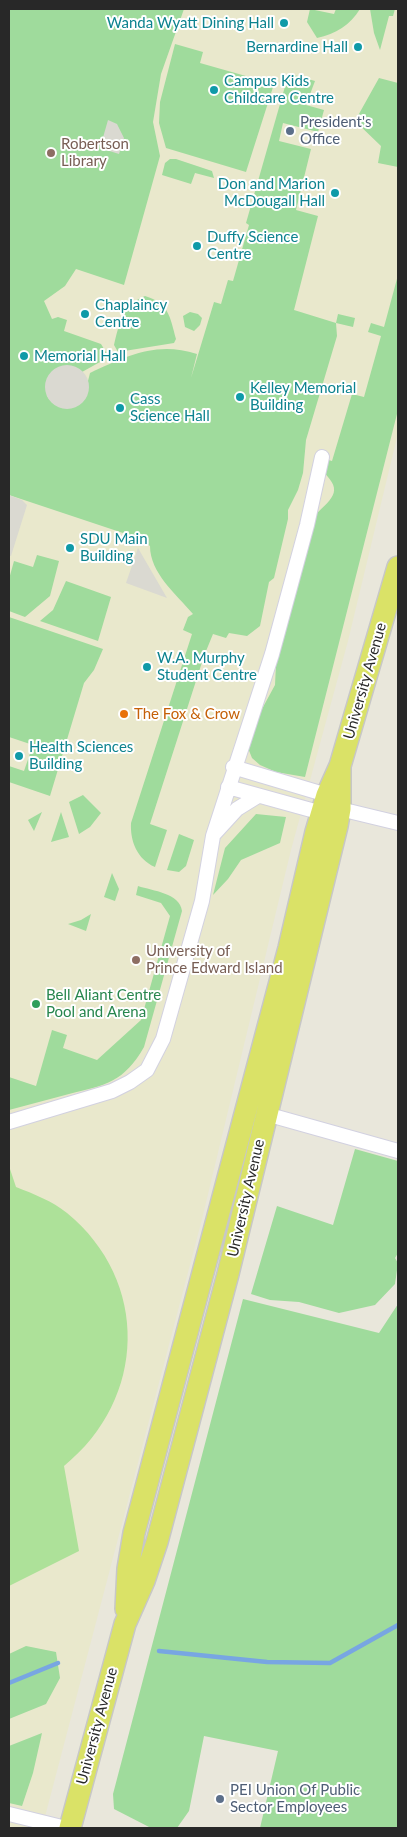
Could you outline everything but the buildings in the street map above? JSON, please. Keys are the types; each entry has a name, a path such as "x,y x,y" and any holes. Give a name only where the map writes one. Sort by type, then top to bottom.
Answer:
{"main road":[{"name":"University Avenue","path":"125,1624 128,1569 134,1533 286,958 398,567"},
{"name":"University Avenue","path":"63,1827 125,1624 144,1581 157,1542 228,1274 266,1114 329,806"}],"street":[{"path":"9,1122 112,1091 146,1070 166,1029 202,901 212,836 233,767 272,654 307,525 322,457"},
{"path":"233,767 329,806"},
{"path":"228,787 258,796 329,806 398,823"},
{"path":"212,836 237,809 258,796"},
{"path":"266,1114 398,1151"},
{"path":"9,1814 63,1827"}],"shaded area":[{"name":"University of Prince Edward Island","path":"9,9 398,9 398,433 348,641 291,850 202,1219 42,1828 9,1828"},
{"path":"108,120 117,124 124,138 119,154 100,148"},
{"path":"67,365 79,369 85,375 89,387 85,399 79,405 67,409 55,405 49,399 45,387 49,375 55,369"},
{"path":"9,495 22,500 27,505 11,556 9,555"},
{"path":"138,548 167,598 126,583"}],"green space":[{"path":"9,9 184,9 161,74 153,122 160,156 124,285 76,269 65,286 44,301 52,319 58,317 67,320 64,331 101,344 109,357 82,372 80,370 47,396 59,407 73,407 83,401 90,373 142,352 168,349 197,354 191,378 214,302 221,304 228,280 233,281 249,225 246,223 288,76 291,74 315,81 306,105 324,110 318,132 283,123 279,141 311,149 296,210 318,216 294,310 336,323 337,336 306,440 303,473 298,490 288,510 288,519 274,578 269,582 260,626 247,636 229,633 226,638 213,634 204,656 150,824 167,830 155,867 149,864 136,849 133,843 131,823 192,634 183,630 188,617 193,614 165,583 154,565 150,546 141,539 9,495"},
{"path":"310,9 334,14 336,9 360,9 352,20 342,28 317,38 307,22"},
{"path":"370,9 395,9 393,16 389,16 380,50 374,33"},
{"path":"175,44 203,52 200,63 274,84 246,172 166,148 159,123 160,102"},
{"path":"379,78 398,83 398,167 378,163 381,146 355,121"},
{"path":"170,159 176,159 212,171 214,178 195,173 191,184 162,175 165,163"},
{"path":"398,275 398,410 305,777 276,772 260,765 252,758 248,748 256,720 275,685 276,664 314,516 334,493 332,482 319,468 322,458 332,461 352,394 364,397 381,336 368,332 371,323 384,327"},
{"path":"145,296 164,307 170,318 176,339 174,343 118,352 114,345 124,315 132,304"},
{"path":"190,312 198,314 202,318 200,325 194,331 185,327 183,316"},
{"path":"338,314 355,318 353,327 336,323"},
{"path":"37,555 59,561 50,596 25,617 9,611 9,579 14,561 33,567"},
{"path":"66,581 111,597 98,641 40,621 53,610"},
{"path":"9,617 103,649 94,670 84,683 50,796 9,782 9,766 24,771 33,745 9,737"},
{"path":"83,795 101,813 90,827 79,834 69,802"},
{"path":"42,812 34,831 28,820"},
{"path":"61,812 69,837 51,842"},
{"path":"256,814 286,817 280,843 241,860 228,879 213,895 225,848"},
{"path":"179,834 194,840 186,866 179,872 167,870"},
{"path":"112,873 119,889 115,901 104,897"},
{"path":"138,886 171,896 180,905 182,911 144,1047 129,1068 113,1080 94,1088 9,1110 9,1077 36,1086 52,1030 67,1035 63,1048 97,1060 141,1020 170,916 161,903 136,895"},
{"path":"91,914 86,931 68,924 81,920"},
{"path":"355,1149 398,1161 398,1253 395,1258 398,1263 395,1284 375,1305 339,1313 299,1302 270,1300 251,1294 277,1206 333,1225"},
{"path":"9,1166 16,1187 43,1198 67,1213 94,1241 113,1272 124,1305 128,1340 123,1374 111,1408 91,1439 64,1466 79,1551 9,1586"},
{"path":"243,1299 379,1333 398,1304 398,1828 260,1828 278,1751 204,1736 189,1811 177,1828 151,1828 114,1809 113,1794"},
{"path":"26,1646 56,1652 60,1678 46,1704 9,1719 9,1654"},
{"path":"42,1733 33,1773 22,1806 9,1803 9,1746"}],"waterway":[{"path":"159,1651 267,1662 330,1663 398,1625"},
{"path":"9,1683 58,1663"}],"place":[{"name":"Wanda Wyatt Dining Hall","path":"284,23"},
{"name":"Bernardine Hall","path":"358,47"},
{"name":"Campus Kids Childcare Centre","path":"214,90"},
{"name":"President's Office","path":"290,131"},
{"name":"Robertson Library","path":"51,153"},
{"name":"Don and Marion McDougall Hall","path":"335,193"},
{"name":"Duffy Science Centre","path":"197,246"},
{"name":"Chaplaincy Centre","path":"85,314"},
{"name":"Memorial Hall","path":"24,356"},
{"name":"Kelley Memorial Building","path":"240,397"},
{"name":"Cass Science Hall","path":"120,408"},
{"name":"SDU Main Building","path":"70,548"},
{"name":"W.A. Murphy Student Centre","path":"147,667"},
{"name":"The Fox & Crow","path":"124,714"},
{"name":"Health Sciences Building","path":"19,756"},
{"name":"University of Prince Edward Island","path":"136,960"},
{"name":"Bell Aliant Centre Pool and Arena","path":"36,1004"},
{"name":"PEI Union Of Public Sector Employees","path":"220,1799"}]}
